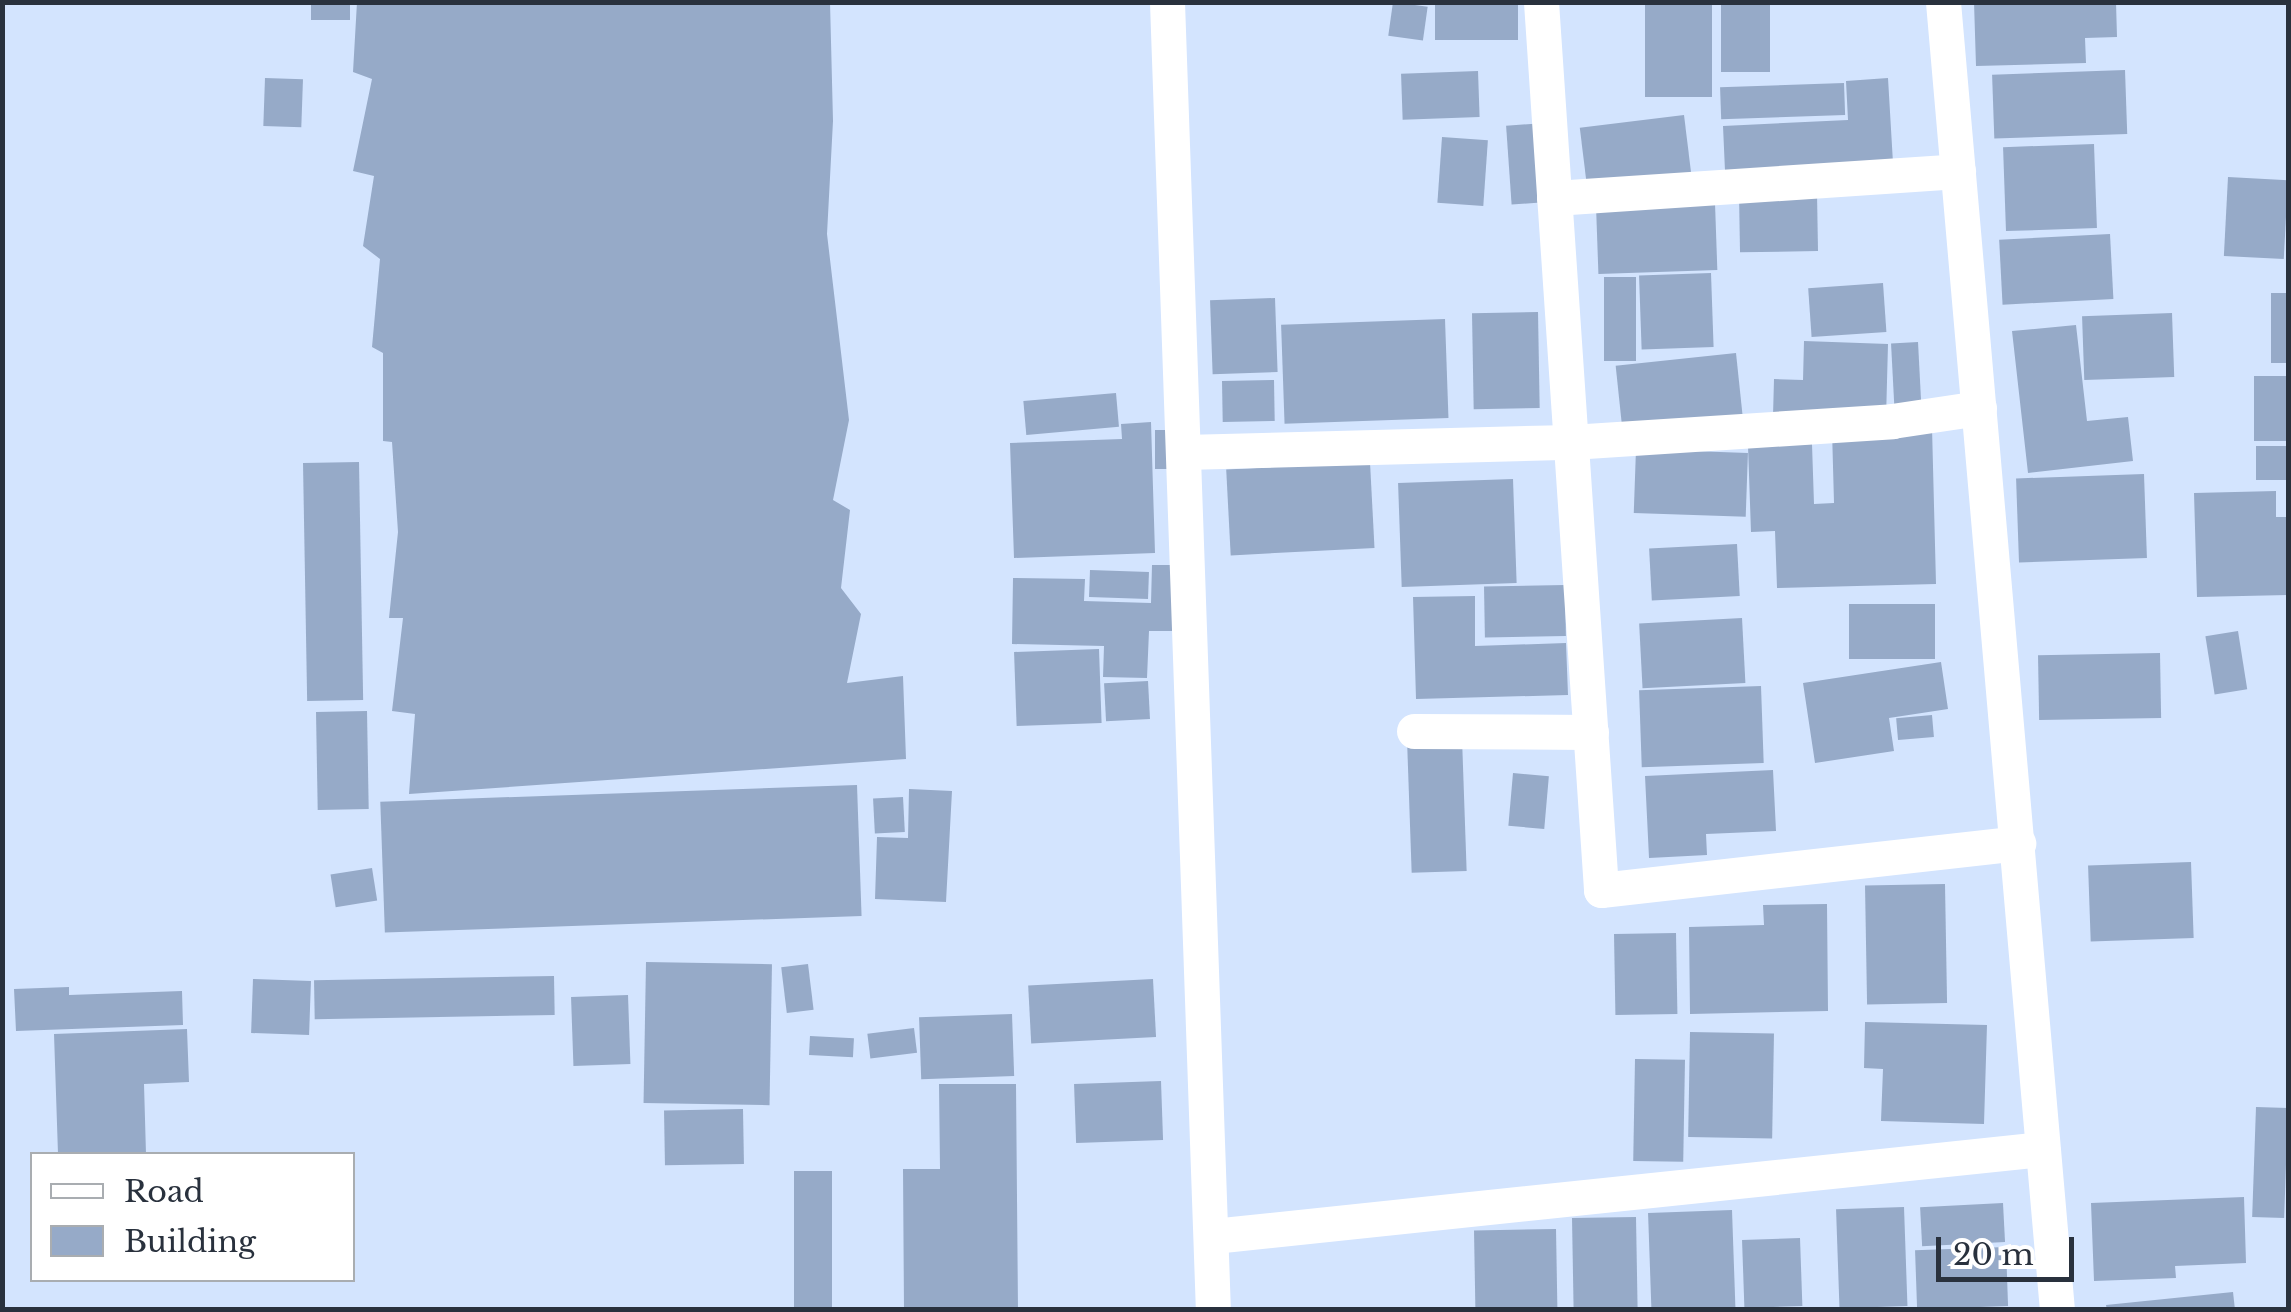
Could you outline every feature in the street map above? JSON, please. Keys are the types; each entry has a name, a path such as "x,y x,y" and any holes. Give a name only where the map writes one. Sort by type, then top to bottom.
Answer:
{"street":[{"path":"1167,2 1214,1236 1213,1310"},
{"path":"1541,2 1601,890 2018,843"},
{"path":"1943,2 2057,1310"},
{"path":"1554,198 1958,170"},
{"path":"1184,452 1571,442 1876,423 1980,408"},
{"path":"1414,731 1591,732"},
{"path":"1214,1236 2042,1148"}],"building":[{"path":"311,2 350,2 350,20 311,20"},
{"path":"357,2 830,2 833,121 827,234 849,420 833,500 850,510 841,588 861,614 847,683 903,676 906,759 409,794 415,714 392,711 403,618 389,618 398,532 392,442 383,441 383,353 372,347 380,259 363,246 374,176 353,171 372,79 353,72"},
{"path":"1393,2 1428,7 1423,41 1388,36"},
{"path":"1435,2 1518,2 1518,40 1435,40"},
{"path":"1645,2 1712,2 1712,97 1645,97"},
{"path":"1721,2 1770,2 1770,72 1721,72"},
{"path":"1974,2 2116,2 2117,37 2085,38 2086,63 1976,66"},
{"path":"2125,70 2127,134 1994,139 1992,75"},
{"path":"1478,71 1480,117 1403,120 1401,74"},
{"path":"265,78 303,79 301,127 263,126"},
{"path":"1888,78 1893,163 1725,171 1723,126 1848,120 1846,81"},
{"path":"1844,83 1845,115 1721,119 1720,87"},
{"path":"1684,115 1692,180 1588,192 1580,128"},
{"path":"1545,123 1551,202 1512,205 1506,126"},
{"path":"1442,137 1488,140 1483,206 1437,203"},
{"path":"2094,144 2097,228 2006,231 2003,147"},
{"path":"2228,177 2288,180 2284,259 2224,256"},
{"path":"1817,193 1818,251 1740,252 1739,194"},
{"path":"1715,203 1717,270 1598,274 1596,207"},
{"path":"2110,234 2113,299 2003,305 1999,240"},
{"path":"1711,273 1714,347 1642,349 1639,276"},
{"path":"1604,277 1636,277 1636,361 1604,361"},
{"path":"1883,283 1886,332 1812,337 1808,288"},
{"path":"2271,293 2288,293 2288,363 2271,363"},
{"path":"1275,298 1278,372 1213,374 1210,300"},
{"path":"1538,312 1540,408 1474,409 1472,313"},
{"path":"2172,313 2174,377 2084,380 2082,316"},
{"path":"1445,319 1448,418 1285,424 1281,325"},
{"path":"2076,325 2087,421 2128,417 2133,461 2028,473 2012,331"},
{"path":"1804,341 1888,344 1886,419 1773,416 1774,379 1803,380"},
{"path":"1918,342 1922,409 1895,410 1891,343"},
{"path":"1736,353 1744,427 1623,439 1616,366"},
{"path":"2254,376 2288,376 2288,441 2254,441"},
{"path":"1274,380 1275,421 1223,422 1222,381"},
{"path":"1116,393 1119,427 1026,435 1023,401"},
{"path":"1151,422 1155,553 1014,558 1010,443 1122,439 1121,424"},
{"path":"1932,427 1936,584 1777,588 1775,531 1751,532 1748,446 1812,444 1814,504 1834,503 1832,430"},
{"path":"1155,430 1178,430 1178,469 1155,469"},
{"path":"2256,446 2288,446 2288,480 2256,480"},
{"path":"1636,449 1748,453 1746,517 1634,513"},
{"path":"359,462 363,700 307,701 303,463"},
{"path":"1370,462 1375,548 1231,555 1226,470"},
{"path":"2144,474 2147,558 2019,562 2016,478"},
{"path":"1513,479 1517,583 1402,587 1398,483"},
{"path":"2276,491 2276,517 2288,517 2288,595 2197,597 2194,493"},
{"path":"1737,544 1740,596 1652,601 1649,549"},
{"path":"1152,565 1173,565 1172,631 1149,631 1147,678 1103,677 1104,646 1012,644 1013,578 1085,579 1084,601 1151,603"},
{"path":"1090,570 1149,572 1148,599 1089,597"},
{"path":"1565,585 1566,636 1485,637 1484,586"},
{"path":"1475,596 1475,646 1566,643 1568,695 1416,699 1413,597"},
{"path":"1849,604 1935,604 1935,659 1849,659"},
{"path":"1742,618 1745,683 1643,688 1639,623"},
{"path":"2238,631 2247,689 2215,694 2205,636"},
{"path":"1099,649 1102,723 1017,726 1014,652"},
{"path":"2160,653 2161,718 2039,720 2038,655"},
{"path":"1941,662 1948,709 1889,718 1894,751 1815,763 1803,683"},
{"path":"1148,681 1150,719 1106,721 1104,683"},
{"path":"1761,686 1764,763 1642,767 1639,690"},
{"path":"367,711 369,809 318,810 316,712"},
{"path":"1932,715 1934,737 1898,740 1896,718"},
{"path":"1462,738 1467,871 1412,873 1407,740"},
{"path":"1773,770 1776,831 1706,834 1707,855 1649,858 1645,776"},
{"path":"1513,773 1549,776 1544,829 1508,826"},
{"path":"857,785 862,916 385,933 380,802"},
{"path":"909,789 952,791 946,902 875,899 877,837 908,838"},
{"path":"903,797 905,832 875,834 873,799"},
{"path":"2191,862 2194,938 2091,942 2088,866"},
{"path":"372,868 377,901 336,907 331,875"},
{"path":"1945,884 1947,1003 1867,1004 1865,885"},
{"path":"1827,904 1828,1011 1690,1014 1689,927 1764,925 1763,905"},
{"path":"1676,933 1677,1014 1615,1015 1614,934"},
{"path":"646,962 772,964 770,1105 644,1103"},
{"path":"808,964 814,1010 787,1013 781,967"},
{"path":"554,976 555,1015 315,1019 314,980"},
{"path":"253,979 311,981 309,1035 251,1033"},
{"path":"1153,979 1156,1037 1031,1043 1028,986"},
{"path":"69,987 69,995 182,991 183,1025 16,1031 14,989"},
{"path":"628,995 630,1064 573,1066 571,997"},
{"path":"1012,1014 1014,1076 921,1079 919,1017"},
{"path":"1865,1022 1987,1025 1984,1124 1881,1121 1883,1069 1864,1068"},
{"path":"914,1028 917,1053 870,1059 867,1034"},
{"path":"187,1029 189,1082 144,1084 146,1152 58,1152 54,1034"},
{"path":"1690,1032 1774,1033 1772,1138 1688,1137"},
{"path":"810,1036 854,1038 853,1057 809,1055"},
{"path":"1635,1059 1685,1060 1683,1162 1633,1161"},
{"path":"1161,1081 1163,1140 1076,1143 1074,1084"},
{"path":"939,1084 1016,1084 1018,1310 904,1310 903,1169 940,1169"},
{"path":"2256,1107 2288,1108 2284,1218 2252,1217"},
{"path":"743,1109 744,1164 665,1165 664,1110"},
{"path":"794,1171 832,1171 832,1310 794,1310"},
{"path":"2244,1197 2246,1263 2175,1266 2176,1278 2094,1281 2091,1203"},
{"path":"2003,1203 2005,1242 1922,1246 1920,1207"},
{"path":"1904,1207 1907,1306 1839,1308 1836,1209"},
{"path":"1732,1210 1735,1310 1651,1310 1648,1213"},
{"path":"1636,1217 1638,1310 1574,1310 1572,1218"},
{"path":"1556,1229 1557,1310 1475,1310 1474,1230"},
{"path":"1800,1238 1802,1306 1744,1308 1742,1240"},
{"path":"2006,1247 2008,1306 1917,1309 1915,1250"},
{"path":"2233,1292 2235,1310 2107,1310 2106,1305"}]}
